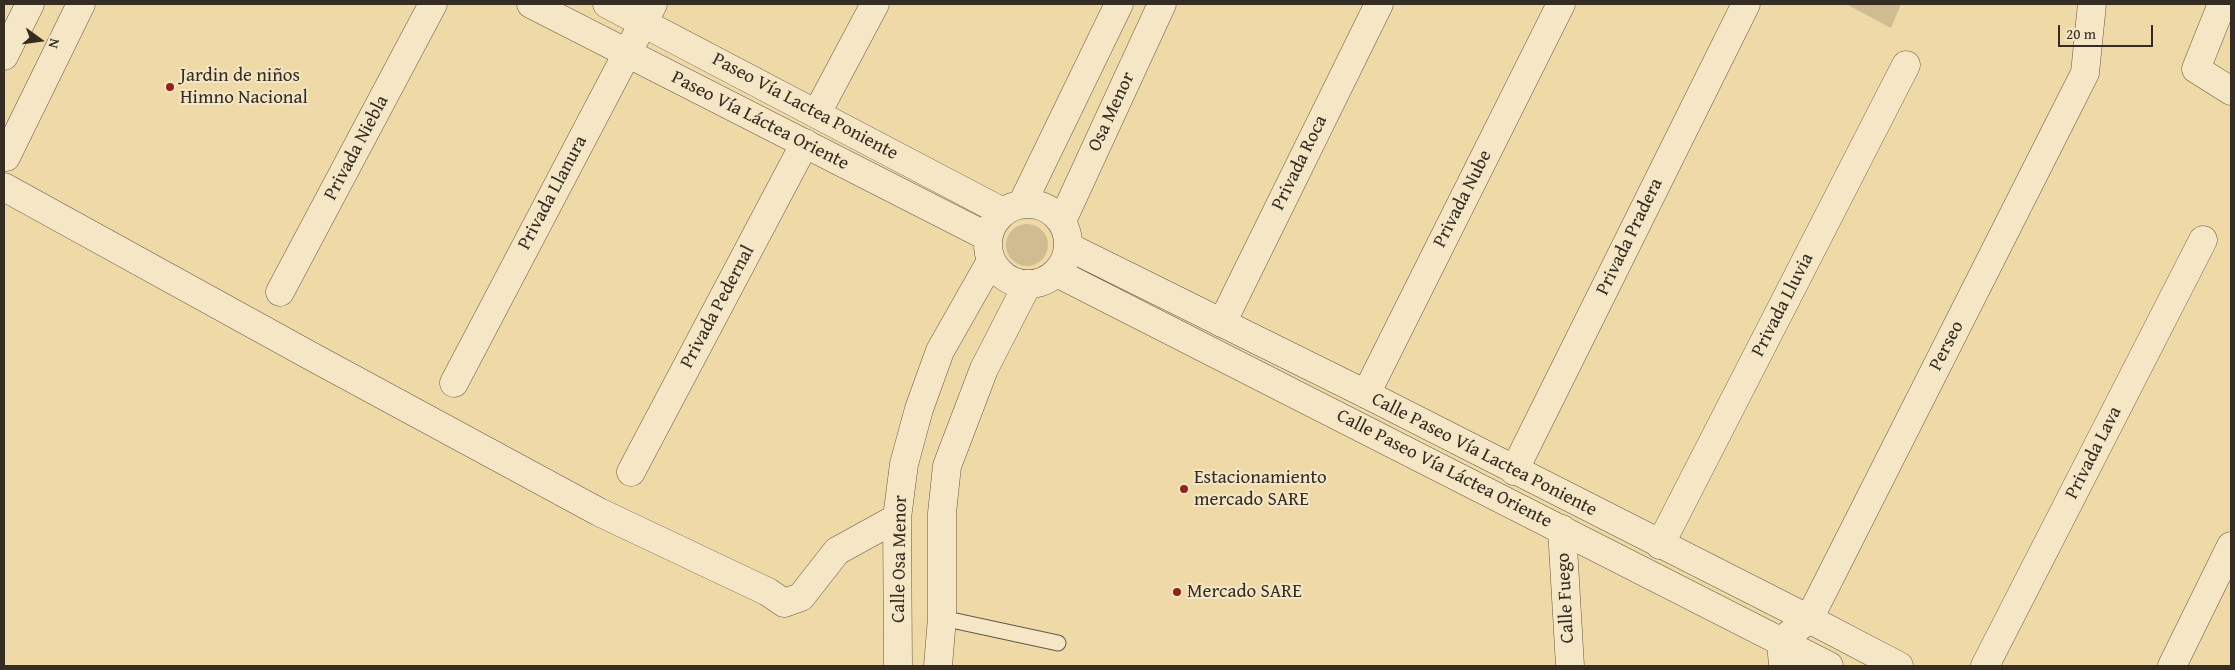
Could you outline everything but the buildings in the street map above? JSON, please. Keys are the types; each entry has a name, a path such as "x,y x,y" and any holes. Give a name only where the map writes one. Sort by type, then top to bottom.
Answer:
{"street":[{"path":"4,56 30,4"},
{"path":"6,157 81,4"},
{"name":"Privada Niebla","path":"280,292 433,4"},
{"name":"Paseo Vía Láctea Oriente","path":"531,4 626,54 805,143 990,249"},
{"name":"Paseo Vía Lactea Poniente","path":"607,4 648,13 817,113 1013,208"},
{"path":"817,113 874,4"},
{"path":"1013,208 1034,204 1044,207 1062,221 1067,233 1069,247 1063,265 1057,273 1043,282 1027,285 1015,283 1005,278 997,270 990,249 991,228 1013,208 1119,4"},
{"name":"Osa Menor","path":"1062,221 1162,4"},
{"name":"Privada Roca","path":"1222,323 1378,4"},
{"name":"Privada Nube","path":"1366,394 1561,4"},
{"name":"Privada Pradera","path":"1514,470 1746,4"},
{"name":"Perseo","path":"1809,619 2085,73 2092,4"},
{"path":"2222,4 2196,70 2231,91"},
{"name":"Privada Llanura","path":"454,383 648,13"},
{"name":"Privada Lluvia","path":"1660,545 1906,65"},
{"name":"Privada Pedernal","path":"631,472 805,143"},
{"path":"4,187 599,512 768,592 784,603 801,597 837,551 897,518"},
{"name":"Privada Lava","path":"1985,666 2203,240"},
{"name":"Calle Paseo Vía Lactea Poniente","path":"1069,247 1366,394 1898,666"},
{"name":"Calle Osa Menor","path":"898,666 897,518 904,464 919,409 940,351 990,249"},
{"name":"Calle Paseo Vía Láctea Oriente","path":"1057,273 1562,529 1782,654 1829,666"},
{"path":"938,666 942,618 942,513 946,466 984,369 1027,285"},
{"name":"Calle Fuego","path":"1562,529 1570,666"},
{"path":"2172,666 2231,546"},
{"path":"1782,654 1809,619"}],"lane":[{"path":"942,618 1058,643"}],"shaded area":[{"path":"1846,4 1901,4 1891,28"},
{"path":"1031,224 1039,227 1045,233 1048,245 1045,257 1039,263 1023,266 1015,263 1009,257 1006,241 1009,233 1015,227"}],"place":[{"name":"Jardin de niños Himno Nacional","path":"170,87"},
{"name":"Estacionamiento mercado SARE","path":"1184,489"},
{"name":"Mercado SARE","path":"1177,592"}]}
